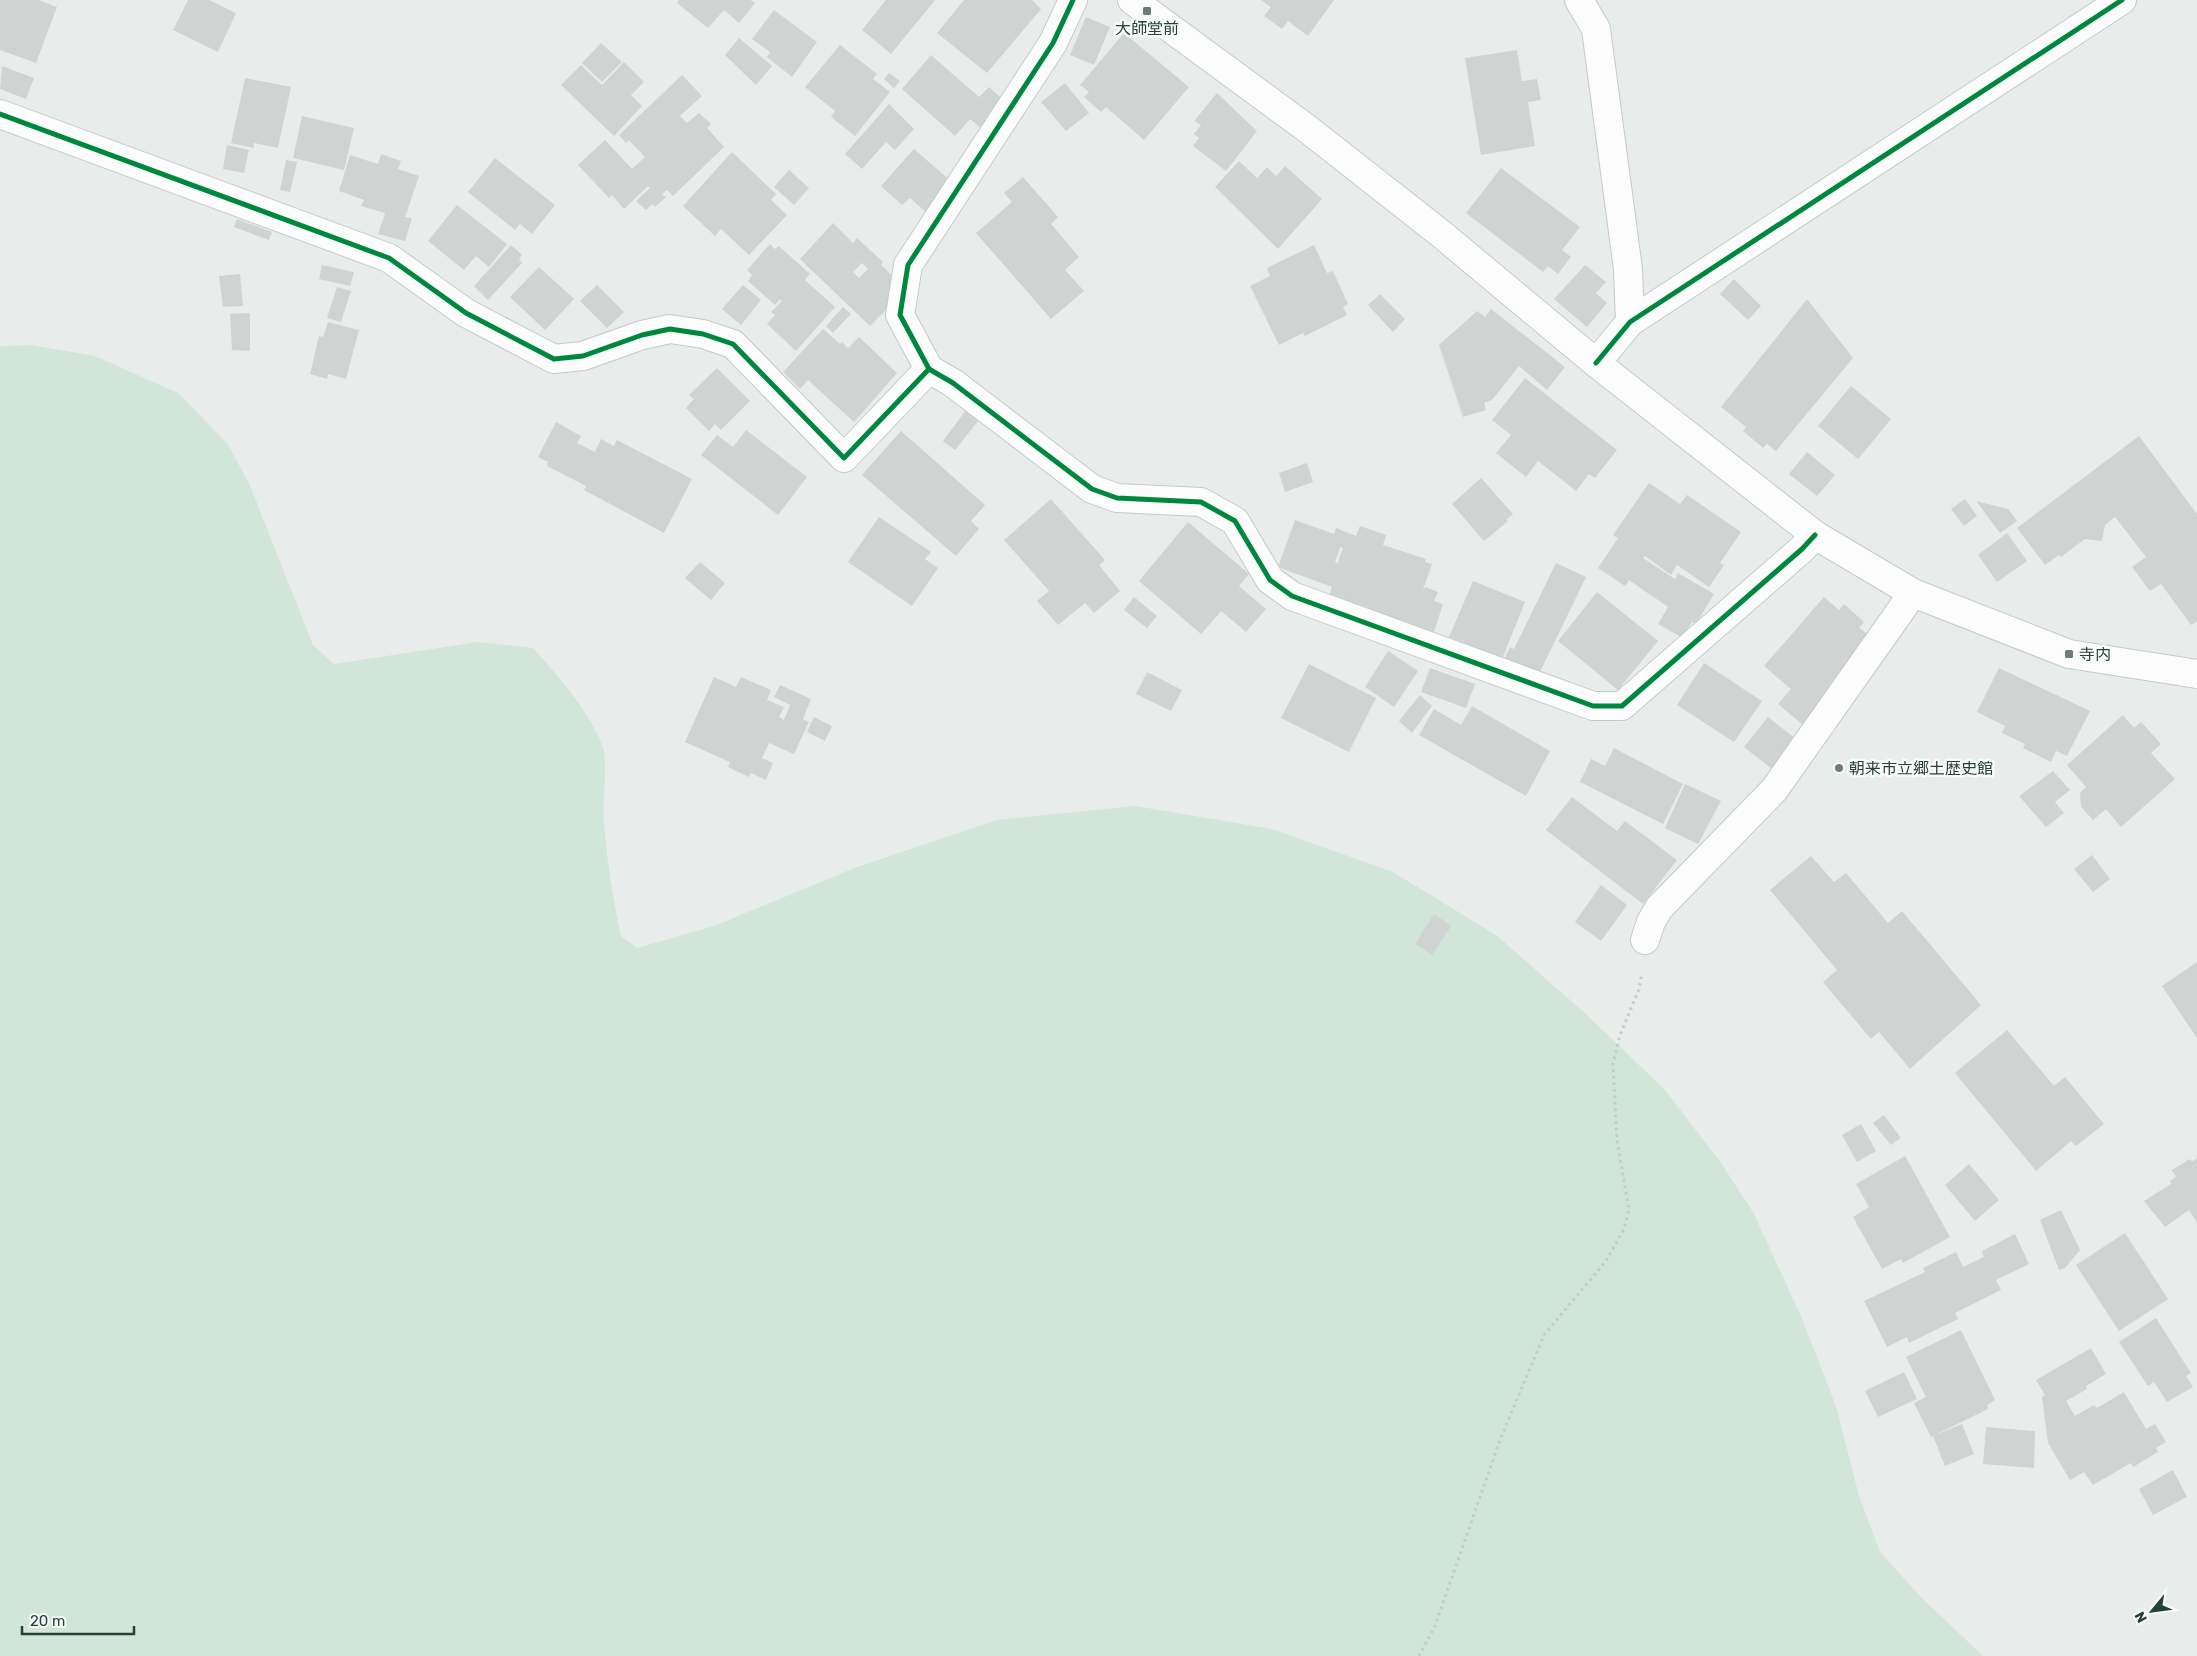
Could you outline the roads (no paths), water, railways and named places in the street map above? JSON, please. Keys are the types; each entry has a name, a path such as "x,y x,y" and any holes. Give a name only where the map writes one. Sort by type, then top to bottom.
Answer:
{"street":[{"path":"1073,0 1053,43 908,265 900,315 929,369 953,383 1092,489 1117,498 1201,502 1235,521 1270,580 1292,596 1593,706 1622,706 1802,549 1815,534"},
{"path":"1132,0 1305,127 1440,233 1596,363 1815,534 1913,593 2069,654 2197,674"},
{"path":"1579,0 1596,29 1628,269 1630,322"},
{"path":"1596,363 1630,322 2122,0"},
{"path":"0,114 389,258 466,313 554,359 583,356 642,335 670,329 703,334 733,344 844,458 929,369"},
{"path":"1645,940 1651,922 1659,908 1774,790 1913,593"}],"place":[{"name":"大師堂前","path":"1147,11"},
{"name":"寺内","path":"2069,654"},
{"name":"朝来市立郷土歴史館","path":"1839,768"}]}
